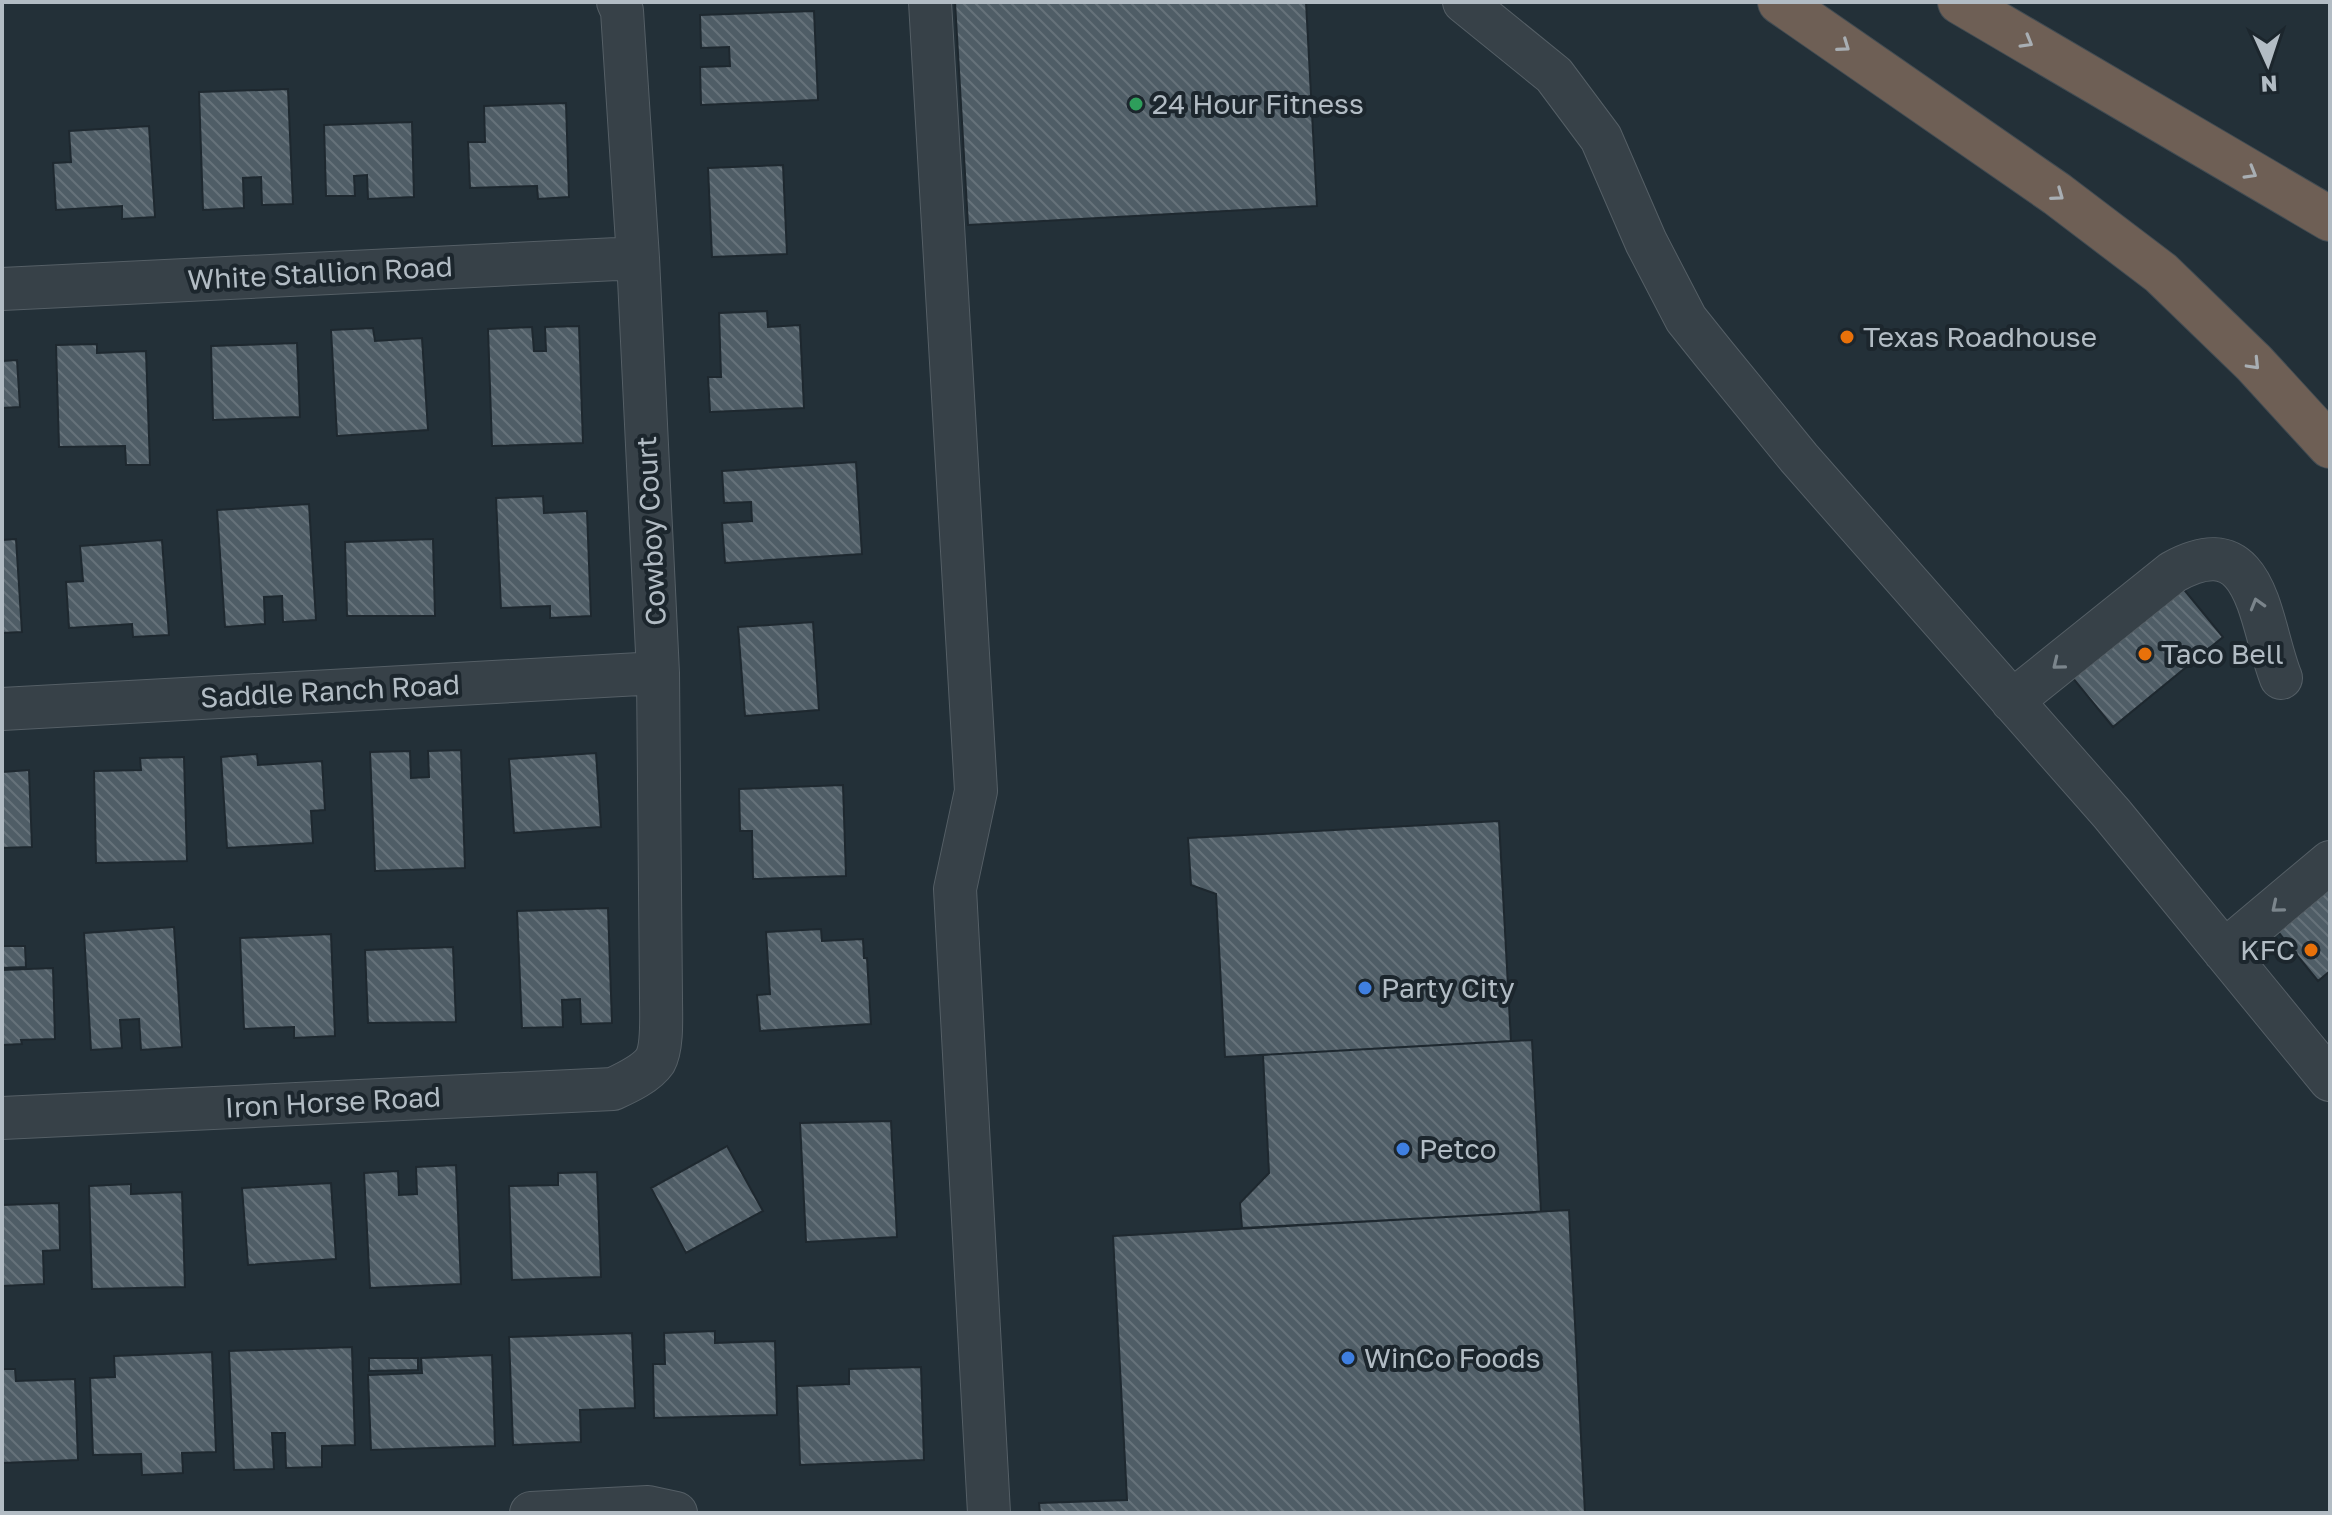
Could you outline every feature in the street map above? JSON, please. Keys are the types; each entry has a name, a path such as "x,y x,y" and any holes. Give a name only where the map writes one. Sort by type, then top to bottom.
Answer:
{"highway":[{"path":"1780,2 2057,194 2161,273 2254,363 2330,446"},
{"path":"1960,2 2330,219"}],"street":[{"name":"Cowboy Court","path":"618,2 622,11 638,258 658,673 661,1030 655,1060"},
{"path":"930,2 976,791 955,889 989,1513"},
{"path":"1464,2 1554,75 1601,138 1646,242 1686,319 1799,458 2112,814 2330,1080"},
{"name":"White Stallion Road","path":"2,289 638,258"},
{"path":"2012,701 2173,572 2191,562 2211,558 2229,561 2244,572 2255,593 2270,651 2281,678"},
{"name":"Saddle Ranch Road","path":"2,709 658,673"},
{"path":"2224,951 2330,862"},
{"name":"Iron Horse Road","path":"2,1118 613,1089 633,1079 655,1060"},
{"path":"531,1513 648,1507 676,1513"}],"building":[{"name":"24 Hour Fitness","path":"955,2 1306,2 1317,206 968,225"},
{"path":"814,11 818,100 701,105 700,67 730,66 729,47 701,48 700,15"},
{"path":"288,89 293,204 262,205 261,177 243,178 244,208 203,210 199,92"},
{"path":"566,103 569,197 538,199 537,186 470,188 468,142 485,142 484,106"},
{"path":"412,122 414,197 368,199 367,175 354,176 355,196 326,196 324,125"},
{"path":"149,126 155,217 122,219 122,206 56,210 53,163 71,162 69,131"},
{"path":"783,165 787,254 712,257 708,168"},
{"path":"767,311 768,327 800,325 804,408 710,412 708,377 721,377 719,313"},
{"path":"579,326 583,443 492,446 488,329 532,327 534,351 546,351 545,327"},
{"path":"373,328 375,341 422,338 428,430 337,436 331,330"},
{"path":"297,343 300,417 213,420 211,346"},
{"path":"97,344 97,353 146,351 150,465 126,465 125,446 59,447 56,345"},
{"path":"17,360 20,407 2,408 2,361"},
{"path":"856,462 862,554 725,563 722,523 752,521 751,502 724,503 722,471"},
{"path":"543,496 544,513 587,511 591,616 550,618 550,606 501,608 496,498"},
{"path":"309,504 316,620 283,622 282,596 264,597 265,624 225,627 217,510"},
{"path":"16,539 22,632 2,633 2,540"},
{"path":"433,539 435,616 347,616 345,542"},
{"path":"162,540 169,635 133,637 132,624 69,628 66,582 83,581 80,546"},
{"name":"Taco Bell","path":"2177,581 2223,637 2113,727 2067,671"},
{"path":"813,622 819,710 745,716 738,627"},
{"path":"461,750 465,868 375,871 370,752 410,751 411,778 429,777 428,751"},
{"path":"596,753 601,827 514,833 509,759"},
{"path":"257,754 258,765 322,761 325,810 311,811 313,843 227,848 221,757"},
{"path":"184,757 187,861 96,863 94,771 141,770 140,758"},
{"path":"29,770 32,847 2,848 2,772"},
{"path":"843,785 846,876 753,879 752,831 740,831 739,789"},
{"name":"Party City","path":"1499,821 1511,1041 1225,1057 1216,894 1191,885 1188,838"},
{"name":"KFC","path":"2330,883 2330,971 2318,981 2275,928"},
{"path":"608,908 612,1023 581,1024 580,999 562,1000 563,1027 522,1028 517,911"},
{"path":"174,927 182,1047 141,1050 139,1019 120,1020 122,1048 91,1050 84,933"},
{"path":"821,929 822,941 863,939 871,1024 760,1031 757,995 770,994 766,932"},
{"path":"331,934 335,1036 294,1038 294,1027 244,1029 240,938"},
{"path":"2,946 25,946 26,967 2,968"},
{"path":"453,947 456,1022 368,1023 365,950"},
{"path":"53,968 55,1039 21,1040 22,1044 2,1045 2,970"},
{"name":"Petco","path":"1532,1040 1541,1212 1242,1228 1240,1203 1269,1173 1263,1055"},
{"path":"891,1121 897,1237 806,1242 800,1123"},
{"path":"727,1146 763,1211 686,1253 651,1188"},
{"path":"456,1165 461,1284 370,1288 364,1173 398,1171 399,1195 417,1194 416,1167"},
{"path":"597,1172 601,1277 512,1280 509,1186 558,1185 558,1173"},
{"path":"331,1183 336,1259 248,1265 242,1188"},
{"path":"131,1184 131,1194 182,1192 185,1287 92,1289 89,1186"},
{"path":"59,1203 60,1250 43,1251 44,1284 2,1286 2,1205"},
{"name":"WinCo Foods","path":"1569,1210 1585,1513 1040,1513 1039,1503 1127,1500 1113,1236"},
{"path":"715,1331 715,1343 775,1341 777,1415 654,1418 653,1364 665,1364 664,1333"},
{"path":"632,1333 635,1408 580,1410 581,1442 513,1445 509,1337"},
{"path":"352,1347 355,1445 322,1446 322,1467 286,1468 285,1433 272,1433 274,1469 234,1470 229,1351"},
{"path":"212,1352 216,1452 182,1453 183,1473 142,1475 141,1454 93,1455 90,1378 115,1377 114,1356"},
{"path":"492,1355 495,1446 371,1450 368,1375 422,1373 421,1358"},
{"path":"369,1358 418,1358 418,1370 369,1371"},
{"path":"921,1367 924,1460 800,1465 797,1386 849,1384 849,1369"},
{"path":"2,1369 15,1369 16,1381 75,1379 78,1460 2,1463"}],"place":[{"name":"24 Hour Fitness","path":"1136,104"},
{"name":"Texas Roadhouse","path":"1847,337"},
{"name":"Taco Bell","path":"2145,654"},
{"name":"KFC","path":"2311,950"},
{"name":"Party City","path":"1365,988"},
{"name":"Petco","path":"1403,1149"},
{"name":"WinCo Foods","path":"1348,1358"}]}
